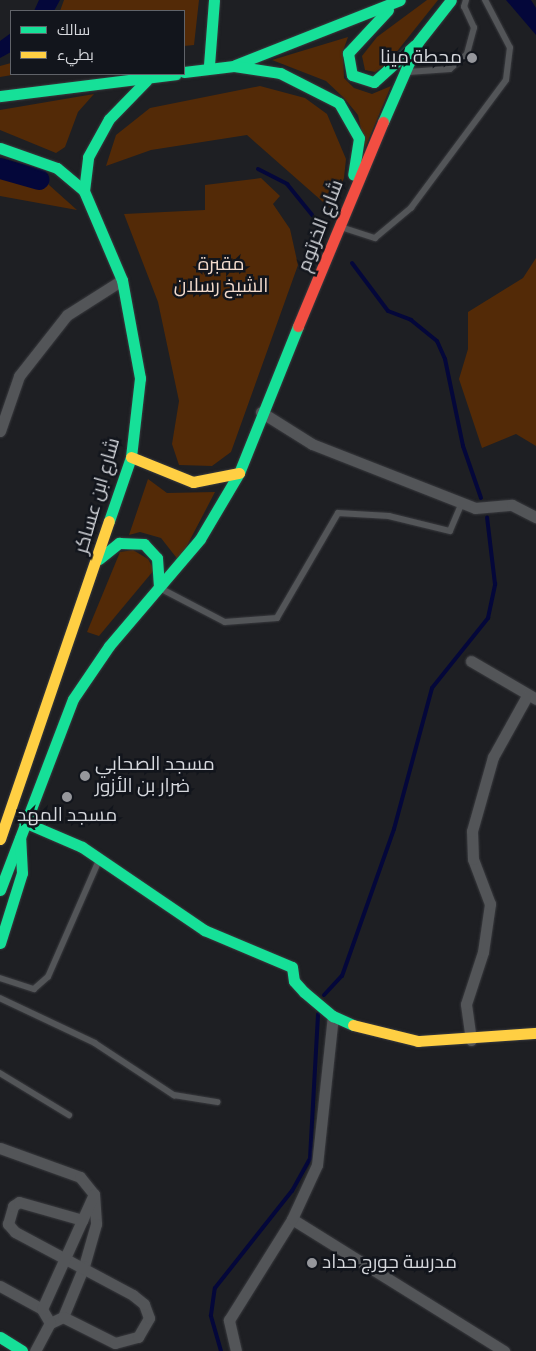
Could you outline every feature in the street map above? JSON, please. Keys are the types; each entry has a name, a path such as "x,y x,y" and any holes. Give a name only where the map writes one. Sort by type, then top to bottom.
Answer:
{"main road":[{"path":"209,65 214,0"},
{"name":"شارع الخرتوم","path":"239,473 261,412 340,227 349,199 408,72 418,42 451,0"},
{"path":"234,66 398,1"},
{"path":"398,1 351,48 349,70 357,79 374,82 418,42"},
{"path":"185,72 209,65 234,66 280,73 339,104 359,138 349,199"},
{"path":"0,96 146,81 172,75"},
{"path":"84,191 88,156 109,119 146,81"},
{"name":"شارع ابن عساكر","path":"0,148 57,168 84,191 122,280 140,378 131,457 99,559 0,839"},
{"path":"131,457 193,482 239,473"},
{"path":"0,890 24,822 73,700 109,646 200,539 239,473"},
{"path":"99,559 120,543 144,544 157,558 159,587"},
{"path":"24,822 65,838 100,858 204,930 292,967 294,981 333,1016 396,1038 471,1040 536,1033"},
{"path":"0,943 22,873 19,836"},
{"path":"0,1337 22,1351"}],"street":[{"path":"0,431 2,416 19,376 67,316 122,280"},
{"path":"261,412 312,444 475,508 512,505 536,517"},
{"path":"471,661 532,698 493,757 472,831 473,859 490,904 483,952 466,1004 471,1040"},
{"path":"236,1351 229,1320 292,1219 323,1146 325,1066 333,1016"},
{"path":"0,1148 80,1177 94,1194 96,1224 84,1266 63,1317 50,1323 35,1351"},
{"path":"42,1309 94,1194"},
{"path":"63,1317 115,1343 128,1342 145,1328 148,1318 144,1304 84,1266 15,1232 8,1224 13,1206 29,1202 82,1220"},
{"path":"292,1219 504,1351"},
{"path":"0,1286 42,1309 50,1323"}],"lane":[{"path":"408,72 450,69 467,54 474,28 464,7 466,0"},
{"path":"340,227 375,238 411,208 506,80 510,48 485,0"},
{"path":"159,587 225,622 277,618 338,513 389,516 450,531 462,503"},
{"path":"0,978 34,989 48,977 100,858"},
{"path":"0,998 95,1043 174,1095 190,1101 217,1102"},
{"path":"0,1073 69,1116"}],"green space":[{"path":"64,0 199,0 194,45 185,46 185,10 60,10"},
{"path":"427,0 438,0 387,64 375,72 365,70 362,56 377,37"},
{"path":"348,37 343,51 344,78 354,88 372,94 391,86 365,148 358,115 344,98 326,81 272,60"},
{"path":"10,63 10,75 12,75 0,77 0,66"},
{"path":"260,86 305,98 327,114 346,159 344,178 331,209 247,135 151,150 106,166 116,135 150,108"},
{"path":"94,94 78,112 65,147 56,153 0,130 0,110"},
{"path":"0,167 39,176 77,210 0,196"},
{"name":"مقبرة الشيخ رسلان","path":"261,178 280,196 273,204 290,229 298,265 231,452 212,466 179,465 172,444 179,401 158,302 124,214 205,210 205,185"},
{"path":"536,258 536,446 516,434 482,448 459,379 468,349 468,312 523,278"},
{"path":"148,479 167,493 215,492 179,561 161,538 140,532 129,535"},
{"path":"133,550 148,559 154,570 99,636 87,632 120,552"}],"shaded area":[{"path":"39,0 60,0 55,10 34,10"},
{"path":"506,0 531,0 536,8 536,35"},
{"path":"10,34 10,53 0,58 0,41"}],"waterway":[{"path":"0,168 38,179"},
{"path":"258,169 287,184 312,215"},
{"path":"352,263 388,311 411,320 437,341 445,359 463,446 481,498"},
{"path":"324,995 342,976 394,829 432,688 488,618 495,584 487,517"},
{"path":"221,1351 211,1315 215,1288 292,1191 310,1158 318,1014"}],"traffic: fast":[{"path":"209,65 214,0"},
{"path":"235,65 400,0"},
{"path":"383,122 418,42 451,0"},
{"path":"388,10 348,53 352,75 374,82 415,45"},
{"path":"185,72 234,66 280,73 339,103 359,138 353,175"},
{"path":"0,96 168,75"},
{"path":"84,191 88,157 109,119 146,81"},
{"path":"0,148 57,168 84,191 122,280 140,378 131,457 109,521"},
{"path":"0,890 73,699 109,646 200,539 239,473 298,326"},
{"path":"99,559 119,543 144,544 157,558 159,587"},
{"path":"24,822 82,847 204,930 292,967 294,981 304,992 333,1016 353,1025"},
{"path":"0,943 22,873 20,838"},
{"path":"0,1337 22,1351"}],"traffic: slow":[{"path":"131,457 193,482 239,473"},
{"path":"0,839 109,521"},
{"path":"353,1025 418,1041 536,1033"}],"traffic: jam":[{"path":"298,326 383,122"}],"place":[{"name":"محطة مينا","path":"472,58"},
{"name":"مسجد الصحابي ضرار بن الأزور","path":"85,776"},
{"name":"مسجد المهد","path":"67,797"},
{"name":"مدرسة جورج حداد","path":"312,1263"}]}
